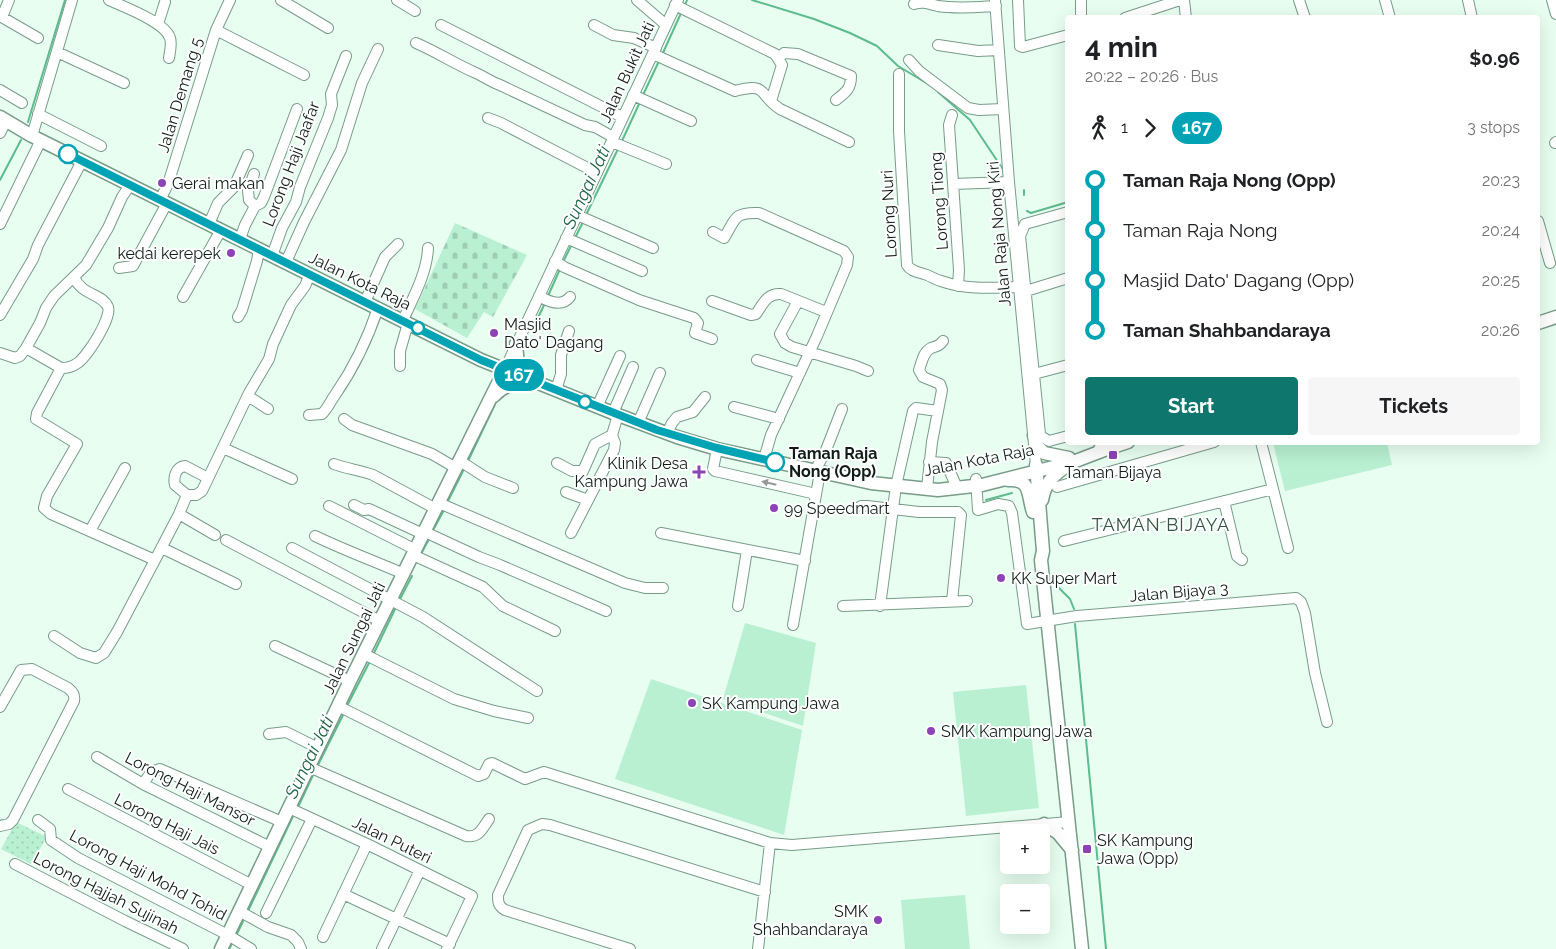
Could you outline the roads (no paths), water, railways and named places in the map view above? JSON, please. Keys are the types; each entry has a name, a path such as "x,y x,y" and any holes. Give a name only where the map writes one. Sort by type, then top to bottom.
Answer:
{"main road":[{"name":"Jalan Kota Raja","path":"3,119 36,138 481,360 667,434 717,448 871,484 930,489 955,483 976,482 1033,469 1071,460 1099,449 1107,449 1119,445"},
{"path":"1540,322 1556,318"},
{"path":"516,344 518,365 531,380"},
{"path":"481,360 493,374 488,403"},
{"name":"Jalan Sungai Jati","path":"221,949 232,938 244,914 252,884 282,822 294,810 314,769 318,748 343,708 350,681 368,656 380,622 395,602 404,574 414,552 427,534 462,465 488,403 505,370"},
{"path":"488,403 500,389 513,383 531,380"},
{"path":"1034,435 1038,447 1044,452 1071,460"},
{"path":"1036,511 1046,483 1071,460"},
{"path":"1003,480 1033,469 1036,551 1041,560 1082,949"},
{"path":"930,489 938,490 976,482 1020,480 1029,490 1036,511"},
{"path":"1050,827 1058,832 1072,850"}],"street":[{"path":"9,0 1,16 38,38"},
{"path":"0,224 36,138 38,114 72,0"},
{"path":"109,0 158,24 167,32 171,39 169,58"},
{"name":"Jalan Demang 5","path":"119,268 133,266 164,202 216,30 230,0"},
{"path":"281,0 328,28"},
{"path":"396,0 414,10"},
{"path":"637,0 666,25"},
{"path":"1018,0 1020,46 1023,47 1065,36"},
{"path":"1081,0 1082,15"},
{"path":"1143,0 1144,12"},
{"path":"1135,15 1182,0 1185,15"},
{"path":"1299,0 1305,15"},
{"path":"1385,0 1389,15"},
{"path":"1469,0 1472,15"},
{"path":"1552,0 1556,14"},
{"path":"158,24 165,2"},
{"path":"914,4 928,2 938,6 962,7 996,3"},
{"name":"Jalan Raja Nong Kiri","path":"996,3 1009,182 1022,289 1031,421 1034,435 1033,469"},
{"name":"Jalan Bukit Jati","path":"505,370 516,344 544,299 581,218 597,173 616,142 622,117 639,97 666,25 681,6 775,54 778,58"},
{"path":"594,25 613,35 634,38 655,51 735,91 750,87 758,89 764,92 773,104 780,109 849,142"},
{"path":"440,26 622,117"},
{"path":"216,30 304,75"},
{"path":"416,43 478,74 487,81 500,85 616,142 666,164"},
{"path":"938,44 978,51 999,50"},
{"path":"286,262 341,150 362,84 378,49"},
{"path":"57,52 124,83"},
{"path":"771,101 782,65 778,58 784,53 798,54 850,76 851,85 836,100"},
{"name":"Lorong Haji Jaafar","path":"272,256 282,228 296,202 300,187 328,118 332,105 331,94 346,56"},
{"path":"909,60 919,71 968,108 979,110 1003,109"},
{"name":"Lorong Nuri","path":"899,74 899,131 908,268 939,281 958,286 988,289 1022,289 1065,279"},
{"path":"0,90 22,103"},
{"path":"639,97 691,122"},
{"path":"240,239 245,225 256,206 261,203 264,197 298,108"},
{"path":"38,114 101,146"},
{"name":"Lorong Tiong","path":"952,115 949,125 959,270 958,286"},
{"path":"488,118 597,173"},
{"path":"0,133 3,119"},
{"path":"209,224 218,203 234,187 248,156"},
{"path":"0,315 33,259 38,245 82,161"},
{"path":"254,174 248,192 249,200 256,206"},
{"path":"953,184 1009,182"},
{"path":"0,353 15,358 20,356 54,296 86,264 108,228 122,197 130,185"},
{"path":"713,232 724,238 735,218 747,212 759,213 844,251 848,257 847,266 817,336 778,418 764,459"},
{"path":"1065,213 1025,224 1020,236 1022,289 1040,434 1049,441 1065,437"},
{"path":"581,218 653,248"},
{"path":"183,297 221,230"},
{"path":"1540,232 1550,263"},
{"path":"571,240 642,271"},
{"path":"365,302 385,257 398,244"},
{"path":"400,366 400,351 405,322 428,260 428,248"},
{"path":"238,316 242,310 259,249"},
{"path":"560,264 640,300 694,318 698,323 695,332 712,339"},
{"path":"208,478 185,466 176,472 174,480 175,485 187,495 196,495 202,491 248,396 269,359 273,344 290,305 305,286 310,274"},
{"path":"26,348 61,368 77,364 87,354 107,320 109,311 106,303 78,286 74,277"},
{"path":"712,301 751,315 756,314 769,296 781,294 826,312"},
{"path":"544,299 561,303 567,302 570,297"},
{"path":"798,300 783,329 781,338 785,343 792,347 868,371"},
{"path":"309,415 322,414 329,407 352,366 378,308"},
{"path":"556,390 561,374 561,355 569,332"},
{"path":"930,489 929,462 942,390 940,384 922,376 919,370 925,352 930,348 940,345 943,341"},
{"path":"597,407 620,356"},
{"path":"757,360 800,372"},
{"path":"1034,374 1065,365"},
{"path":"571,533 614,450 615,443 612,436 616,414 633,367"},
{"path":"61,368 37,413 36,419 77,444 47,496 44,508 51,514 155,560"},
{"path":"638,423 660,373"},
{"path":"248,396 268,409"},
{"path":"667,434 677,417 693,412 705,397"},
{"path":"734,407 778,418"},
{"path":"880,606 896,486 913,411 916,408 938,410"},
{"path":"794,625 816,494 818,471 842,409"},
{"path":"344,419 352,425 462,465 513,488"},
{"path":"1031,421 1033,469"},
{"path":"557,463 572,471 582,471 595,444 612,436"},
{"path":"1058,486 1203,445"},
{"path":"1262,445 1288,548"},
{"path":"223,448 292,480"},
{"path":"717,448 713,469 716,471 816,494"},
{"path":"929,462 946,463 955,483"},
{"path":"334,464 346,469 363,471 373,475 441,506 625,583 644,588 663,588"},
{"path":"90,531 125,468"},
{"name":"Jalan Bijaya 3","path":"976,482 978,510 998,504 1008,506 1012,513 1027,624 1077,616 1292,597 1301,602 1305,613 1315,673 1327,722"},
{"path":"1064,541 1273,489"},
{"path":"566,492 588,500"},
{"path":"54,636 80,653 96,658 104,653 162,548 187,495"},
{"path":"1224,501 1237,556 1242,560"},
{"path":"354,505 364,510 369,509 606,611"},
{"path":"330,506 483,587 503,606 555,631"},
{"path":"861,506 919,512 958,512 961,516 952,602"},
{"path":"179,514 215,535"},
{"path":"661,533 805,562"},
{"path":"315,536 404,574"},
{"path":"226,540 380,622"},
{"path":"162,548 236,584"},
{"path":"292,548 395,602 464,642 537,691"},
{"path":"738,606 747,550"},
{"path":"843,606 967,601"},
{"path":"275,646 350,681"},
{"path":"368,656 454,699 494,711 528,718"},
{"path":"0,707 21,670 26,668 32,669 68,688 75,697 13,820 9,824 2,826"},
{"path":"343,708 478,776 484,774 489,764 492,763 525,779 544,772 770,843 792,845 1000,828"},
{"path":"269,734 286,732 318,748"},
{"name":"Lorong Haji Mansor","path":"97,757 143,784 270,847"},
{"path":"143,784 151,772 160,769 282,822"},
{"path":"314,769 466,836 473,837 479,835 489,819"},
{"name":"Lorong Haji Jais","path":"68,789 252,884"},
{"name":"Jalan Puteri","path":"294,810 472,896 449,946"},
{"path":"266,912 312,819"},
{"name":"Lorong Haji Mohd Tohid","path":"38,820 50,828 51,840 78,858 232,938"},
{"path":"1044,824 1069,822"},
{"path":"630,949 504,910 500,907 498,895 528,830 542,824 550,825 765,892"},
{"path":"758,949 770,843"},
{"path":"323,938 367,844"},
{"name":"Lorong Hajjah Sujinah","path":"15,864 183,949"},
{"path":"382,949 420,870"},
{"path":"344,894 449,946"},
{"path":"244,914 268,927 291,935 298,942 301,949"},
{"path":"232,938 251,949"}],"waterway":[{"path":"28,122 65,0"},
{"name":"Sungai Jati","path":"685,5 687,0"},
{"path":"752,0 814,19 850,33 877,46 898,66 933,87"},
{"name":"Sungai Jati","path":"662,55 682,11"},
{"name":"Sungai Jati","path":"643,95 659,61"},
{"path":"938,92 970,120 1002,168"},
{"name":"Sungai Jati","path":"621,143 640,102"},
{"path":"0,180 21,140"},
{"name":"Sungai Jati","path":"586,215 618,149"},
{"path":"1024,190 1024,195"},
{"path":"1027,211 1031,213 1065,203"},
{"name":"Sungai Jati","path":"575,238 583,222"},
{"name":"Sungai Jati","path":"563,262 572,244"},
{"name":"Sungai Jati","path":"548,296 560,269"},
{"name":"Sungai Jati","path":"534,326 545,303"},
{"name":"Sungai Jati","path":"468,461 497,400"},
{"name":"Sungai Jati","path":"447,503 465,467"},
{"path":"986,500 1012,493"},
{"name":"Sungai Jati","path":"432,532 444,510"},
{"name":"Sungai Jati","path":"421,554 429,539"},
{"name":"Sungai Jati","path":"399,601 412,576"},
{"path":"1054,583 1070,599 1074,609"},
{"name":"Sungai Jati","path":"373,655 396,607"},
{"path":"1075,624 1106,949"},
{"name":"Sungai Jati","path":"347,706 370,661"},
{"name":"Sungai Jati","path":"317,767 344,713"},
{"name":"Sungai Jati","path":"298,807 314,773"},
{"name":"Sungai Jati","path":"248,911 294,814"},
{"name":"Sungai Jati","path":"236,936 245,917"},
{"name":"Sungai Jati","path":"229,949 233,942"}],"place":[{"name":"Gerai makan","path":"162,183"},
{"name":"kedai kerepek","path":"231,253"},
{"name":"Masjid Dato' Dagang","path":"494,333"},
{"name":"Taman Bijaya","path":"1113,455"},
{"name":"Taman Raja Nong (Opp)","path":"775,462"},
{"name":"Klinik Desa Kampung Jawa","path":"699,472"},
{"name":"99 Speedmart","path":"774,508"},
{"name":"KK Super Mart","path":"1001,578"},
{"name":"SK Kampung Jawa","path":"692,703"},
{"name":"SMK Kampung Jawa","path":"931,731"},
{"name":"SK Kampung Jawa (Opp)","path":"1087,849"},
{"name":"SMK Shahbandaraya","path":"878,920"}],"district":[{"name":"TAMAN BIJAYA","path":"1161,524"}]}
